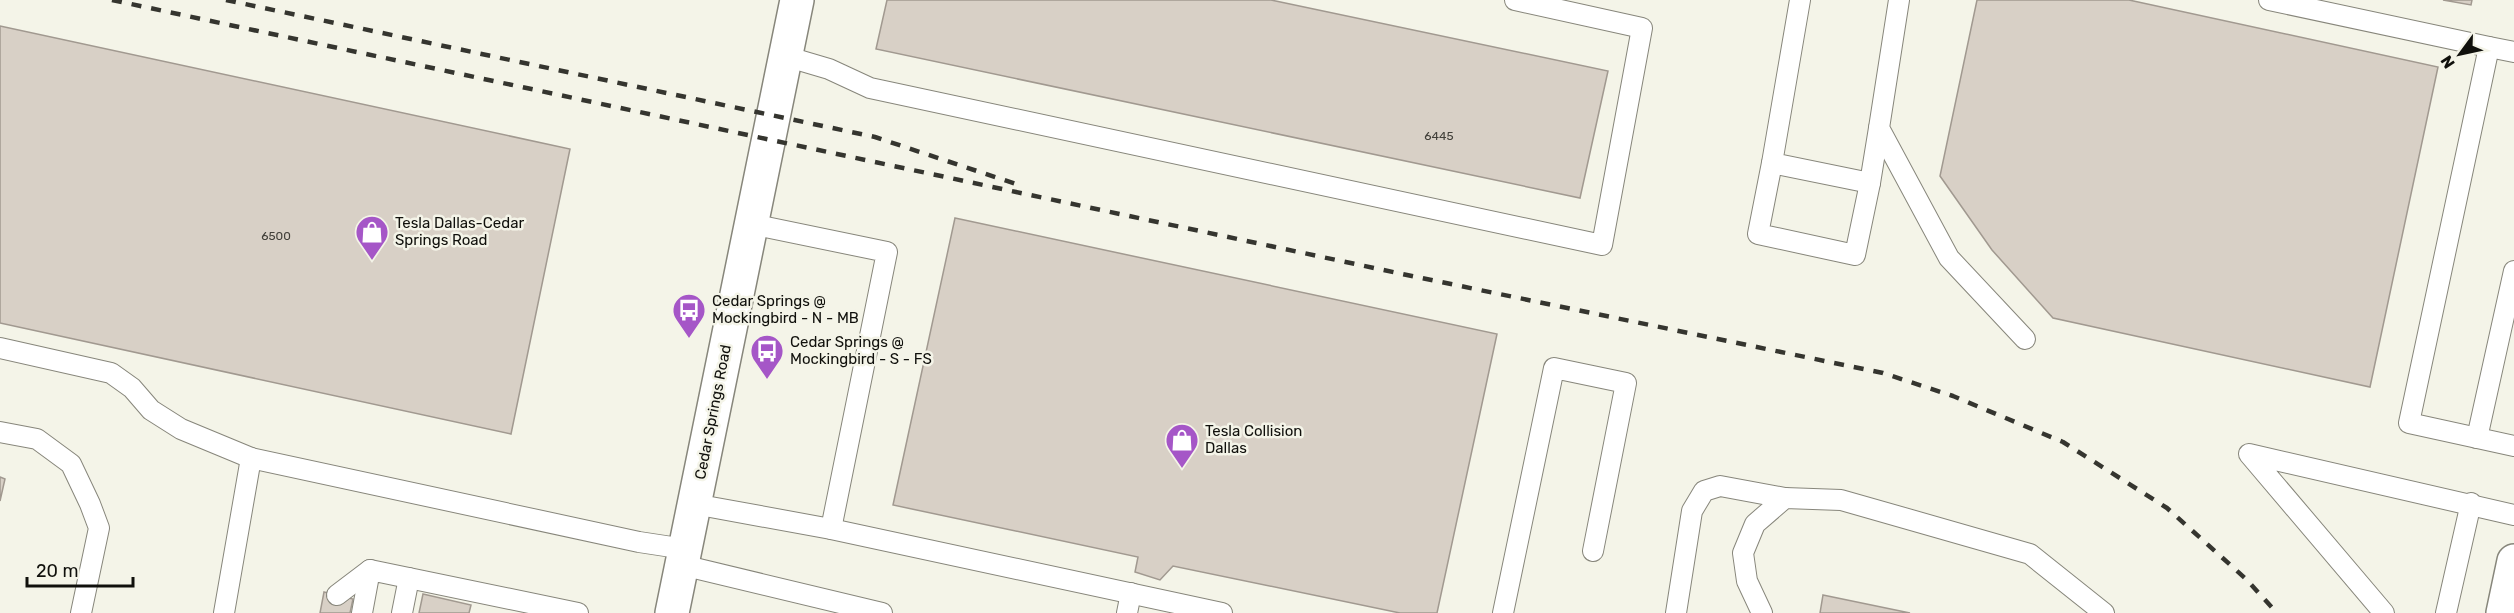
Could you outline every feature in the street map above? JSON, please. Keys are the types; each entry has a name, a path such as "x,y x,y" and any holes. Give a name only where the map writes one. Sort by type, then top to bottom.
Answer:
{"main road":[{"name":"Cedar Springs Road","path":"672,613 797,0"},
{"path":"2503,613 2514,561"}],"lane":[{"path":"785,56 829,69 870,88 1602,244 1642,28 1515,0"},
{"path":"1800,0 1758,234 1855,255 1879,129 1899,0"},
{"path":"2269,0 2514,52"},
{"path":"2489,47 2409,423 2514,446"},
{"path":"1879,129 1949,258 2025,339"},
{"path":"1772,163 1869,183"},
{"path":"751,224 887,252 831,529"},
{"path":"2477,438 2514,271"},
{"path":"0,348 111,373 132,388 151,410 171,423 250,458 639,542 882,613"},
{"path":"1503,613 1554,368 1626,383 1593,551"},
{"path":"0,432 37,439 71,464 90,504 99,528 81,613"},
{"path":"2384,613 2249,454 2471,503 2514,515"},
{"path":"224,613 250,458"},
{"path":"1676,613 1692,511 1704,492 1720,486 1785,498 1841,500 2030,554 2083,607 2104,613"},
{"path":"1762,613 1747,581 1743,553 1755,524 1785,498"},
{"path":"2446,613 2471,503"},
{"path":"694,504 831,529 1222,613"},
{"path":"362,613 370,570"},
{"path":"337,595 370,570 409,578 489,604 578,613"},
{"path":"402,613 409,578"},
{"path":"1127,613 1131,593"}],"building":[{"path":"887,0 1271,0 1608,71 1580,198 876,49"},
{"path":"1977,0 2129,0 2438,67 2370,387 2053,318 1992,250 1940,176"},
{"path":"2443,0 2472,0 2471,5"},
{"path":"0,26 570,149 511,434 0,323"},
{"path":"955,218 1497,334 1437,613 1400,613 1173,566 1160,580 1135,572 1138,557 893,505"},
{"path":"0,477 5,479 0,501"},
{"path":"324,592 353,599 350,613 320,613"},
{"path":"423,594 471,605 469,613 419,613"},
{"path":"1823,595 1910,613 1820,613"}],"railway":[{"path":"112,0 1407,275 1883,373 1953,396 2063,442 2167,508 2246,579 2277,613"},
{"path":"226,0 875,137 1022,186"}],"place":[{"name":"Tesla Dallas-Cedar Springs Road","path":"372,261"},
{"name":"Cedar Springs @ Mockingbird - N - MB","path":"689,339"},
{"name":"Cedar Springs @ Mockingbird - S - FS","path":"767,380"},
{"name":"Tesla Collision Dallas","path":"1182,469"}]}
